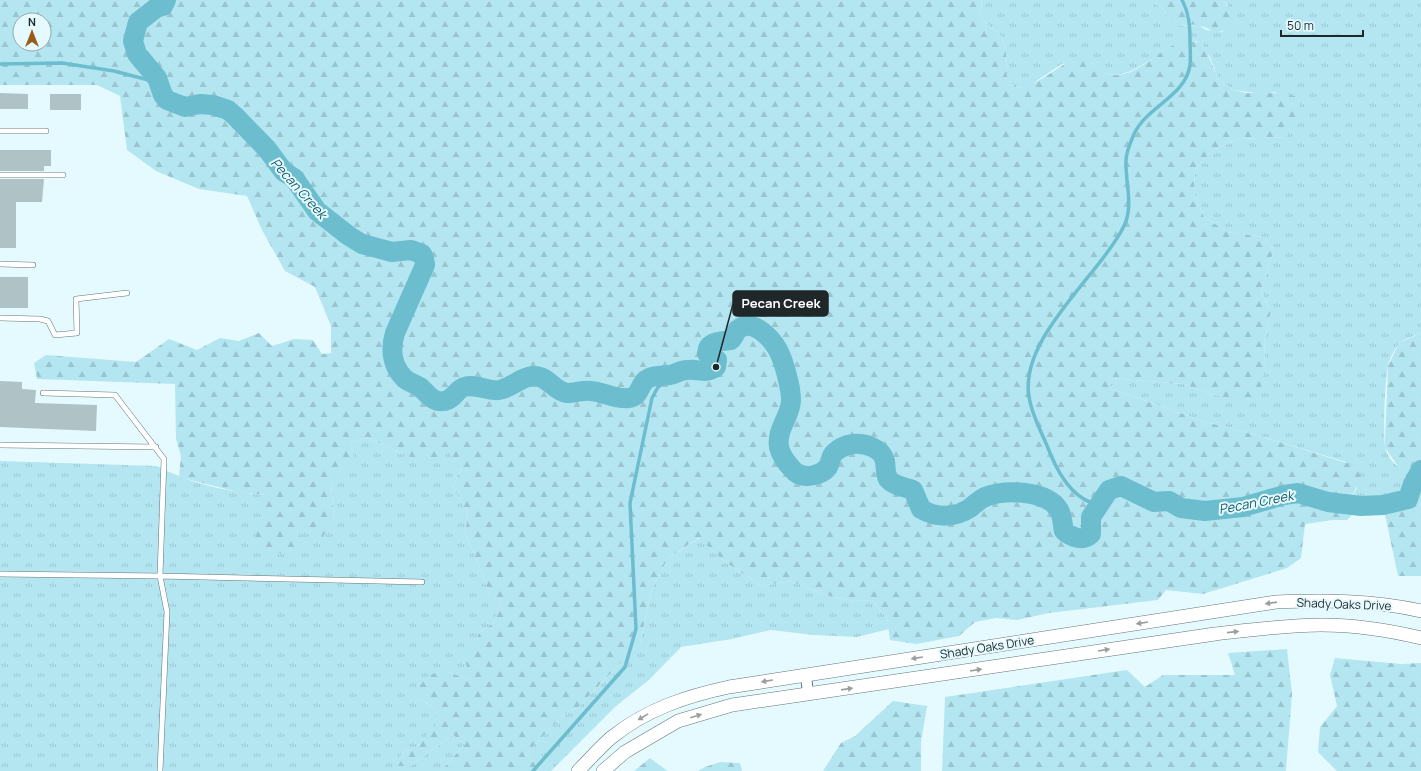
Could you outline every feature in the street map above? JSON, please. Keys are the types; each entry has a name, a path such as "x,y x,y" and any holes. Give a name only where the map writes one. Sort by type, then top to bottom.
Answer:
{"street":[{"name":"Shady Oaks Drive","path":"578,771 612,737 646,715 668,704 695,694 729,687 1276,602 1322,600 1397,605 1421,611"},
{"name":"Shady Oaks Drive","path":"603,771 625,752 678,721 732,705 1215,634 1278,627 1322,625 1359,627 1421,638"},
{"path":"806,675 808,694"}],"lane":[{"path":"0,131 46,131"},
{"path":"0,175 63,175"},
{"path":"0,264 33,265"},
{"path":"0,318 40,319 48,321 55,335 77,333 76,299 127,293"},
{"path":"43,393 115,395 164,459 160,576 167,612 160,771"},
{"path":"0,445 156,447"},
{"path":"0,574 422,582"}],"green space":[{"path":"0,0 982,0 980,18 1001,36 1006,48 1007,78 1016,88 1024,87 1039,80 1077,57 1095,65 1104,73 1117,75 1128,73 1139,68 1180,42 1191,41 1203,44 1219,80 1233,90 1246,93 1286,93 1297,97 1300,109 1300,114 1296,123 1286,137 1238,139 1213,150 1195,169 1194,193 1204,217 1228,232 1263,237 1274,249 1261,292 1271,311 1264,342 1265,365 1260,394 1246,402 1217,396 1183,384 1109,378 1112,389 1206,422 1257,435 1353,465 1361,477 1351,498 1354,513 1347,520 1333,520 1305,524 1301,558 1287,568 1203,594 1166,590 1158,600 1049,613 1017,620 996,618 975,622 959,636 916,644 890,640 887,618 872,600 854,601 825,595 792,581 761,586 724,561 699,538 668,558 652,588 640,643 577,708 565,713 525,755 545,771 441,771 465,744 453,735 410,766 397,766 401,754 419,745 437,723 436,709 418,698 418,688 429,674 449,672 469,680 466,663 479,633 493,623 503,599 490,598 483,575 465,534 468,514 453,486 461,469 448,452 433,465 402,454 367,437 350,443 355,461 331,485 334,517 323,537 300,531 301,546 291,553 263,552 256,537 266,495 238,492 179,477 181,456 176,439 175,384 37,379 34,363 46,355 136,362 169,339 197,350 220,338 239,341 259,333 272,346 294,339 313,340 322,354 331,353 331,326 315,287 285,271 262,230 247,196 199,189 156,171 127,150 120,96 97,85 0,85"},
{"path":"982,0 1150,0 1163,9 1169,19 1183,26 1198,25 1206,30 1223,32 1228,6 1223,0 1421,0 1421,333 1401,342 1391,357 1387,372 1384,418 1384,439 1389,457 1403,470 1420,473 1416,478 1408,499 1383,505 1353,505 1351,498 1357,488 1346,462 1257,435 1206,422 1112,389 1109,378 1183,384 1217,396 1265,365 1264,342 1271,311 1261,292 1274,249 1263,237 1228,232 1204,217 1194,193 1195,169 1213,150 1238,139 1286,137 1276,92 1262,94 1233,90 1219,80 1210,57 1197,41 1172,47 1127,72 1115,75 1104,73 1092,63 1062,64 1027,87 1015,88 1007,78 1006,48 1001,36 980,18"},
{"path":"1150,0 1223,0 1235,17 1233,27 1216,32 1201,26 1177,25 1170,21 1163,9"},
{"path":"1421,333 1421,576 1398,576 1383,505 1408,499 1413,484 1420,473 1406,473 1400,470 1385,447 1388,366 1399,343"},
{"path":"367,437 402,454 448,451 461,469 453,486 468,514 465,534 483,575 490,598 503,599 493,623 479,633 469,680 449,672 418,698 436,709 438,726 419,745 401,754 410,766 453,735 465,744 441,771 0,771 0,461 157,466 183,478 210,486 238,492 266,495 299,531 334,517 331,485 354,461 350,443"},
{"path":"700,538 724,561 761,586 792,581 825,595 854,601 872,600 887,618 889,629 857,637 814,635 771,630 732,639 681,647 650,679 615,707 551,771 545,771 525,755 565,713 577,708 640,643 652,588 668,558"},
{"path":"1287,649 1292,694 1286,771 942,771 945,697 1127,670 1145,687 1163,675 1235,675 1228,653"},
{"path":"1335,658 1401,664 1421,663 1421,771 1337,771 1318,752 1320,727 1337,706 1330,675"},
{"path":"893,701 927,706 921,742 921,771 823,771 841,743 855,736"},
{"path":"650,758 666,770 668,771 634,771"},
{"path":"720,762 740,763 742,771 698,771 705,767"}],"building":[{"path":"0,93 28,94 28,109 0,109"},
{"path":"50,94 81,94 81,110 50,110"},
{"path":"0,150 51,150 51,166 44,166 44,171 0,171"},
{"path":"0,179 44,179 42,202 16,202 16,248 0,248"},
{"path":"0,277 28,277 28,308 0,308"},
{"path":"0,381 22,382 22,389 36,390 35,403 97,405 96,431 0,427"}],"waterway":[{"name":"Pecan Creek","path":"166,0 163,6 156,8 138,22 133,41 137,54 157,78 163,95 167,100 185,107 200,104 213,105 228,110 267,149 284,172 294,178 317,211 349,236 362,244 392,252 411,250 422,254 425,265 395,333 392,351 397,368 404,378 420,387 437,401 448,400 464,387 473,386 490,390 499,390 504,389 524,378 533,376 538,376 547,380 562,392 591,391 619,398 629,398 636,395 643,383 651,377 670,375 685,370 708,371 716,367 717,360 707,353 710,346 716,342 731,340 740,328 751,326 757,328 772,341 778,350 785,367 791,400 789,412 781,428 779,447 787,464 799,474 812,476 825,470 828,467 833,455 840,448 853,444 863,444 872,447 883,456 888,479 896,485 913,490 921,509 933,514 946,516 958,514 970,508 983,498 993,494 1014,492 1025,493 1045,498 1053,503 1059,510 1062,517 1064,531 1074,537 1084,538 1091,534 1091,517 1109,490 1121,486 1154,502 1169,501 1181,508 1205,511 1243,507 1284,495 1298,493 1328,502 1361,506 1383,505 1408,499 1413,484 1421,470"},
{"path":"1100,505 1091,503 1075,493 1058,470 1030,404 1029,375 1036,352 1048,330 1063,308 1097,266 1124,226 1127,218 1129,202 1126,157 1134,134 1147,116 1174,93 1187,76 1190,65 1190,30 1188,15 1182,0"},
{"path":"0,64 62,63 114,71 160,83"},
{"path":"533,771 625,667 636,629 630,503 652,398 658,387 670,379 673,374"}],"place":[{"name":"Pecan Creek","path":"716,367"}]}
